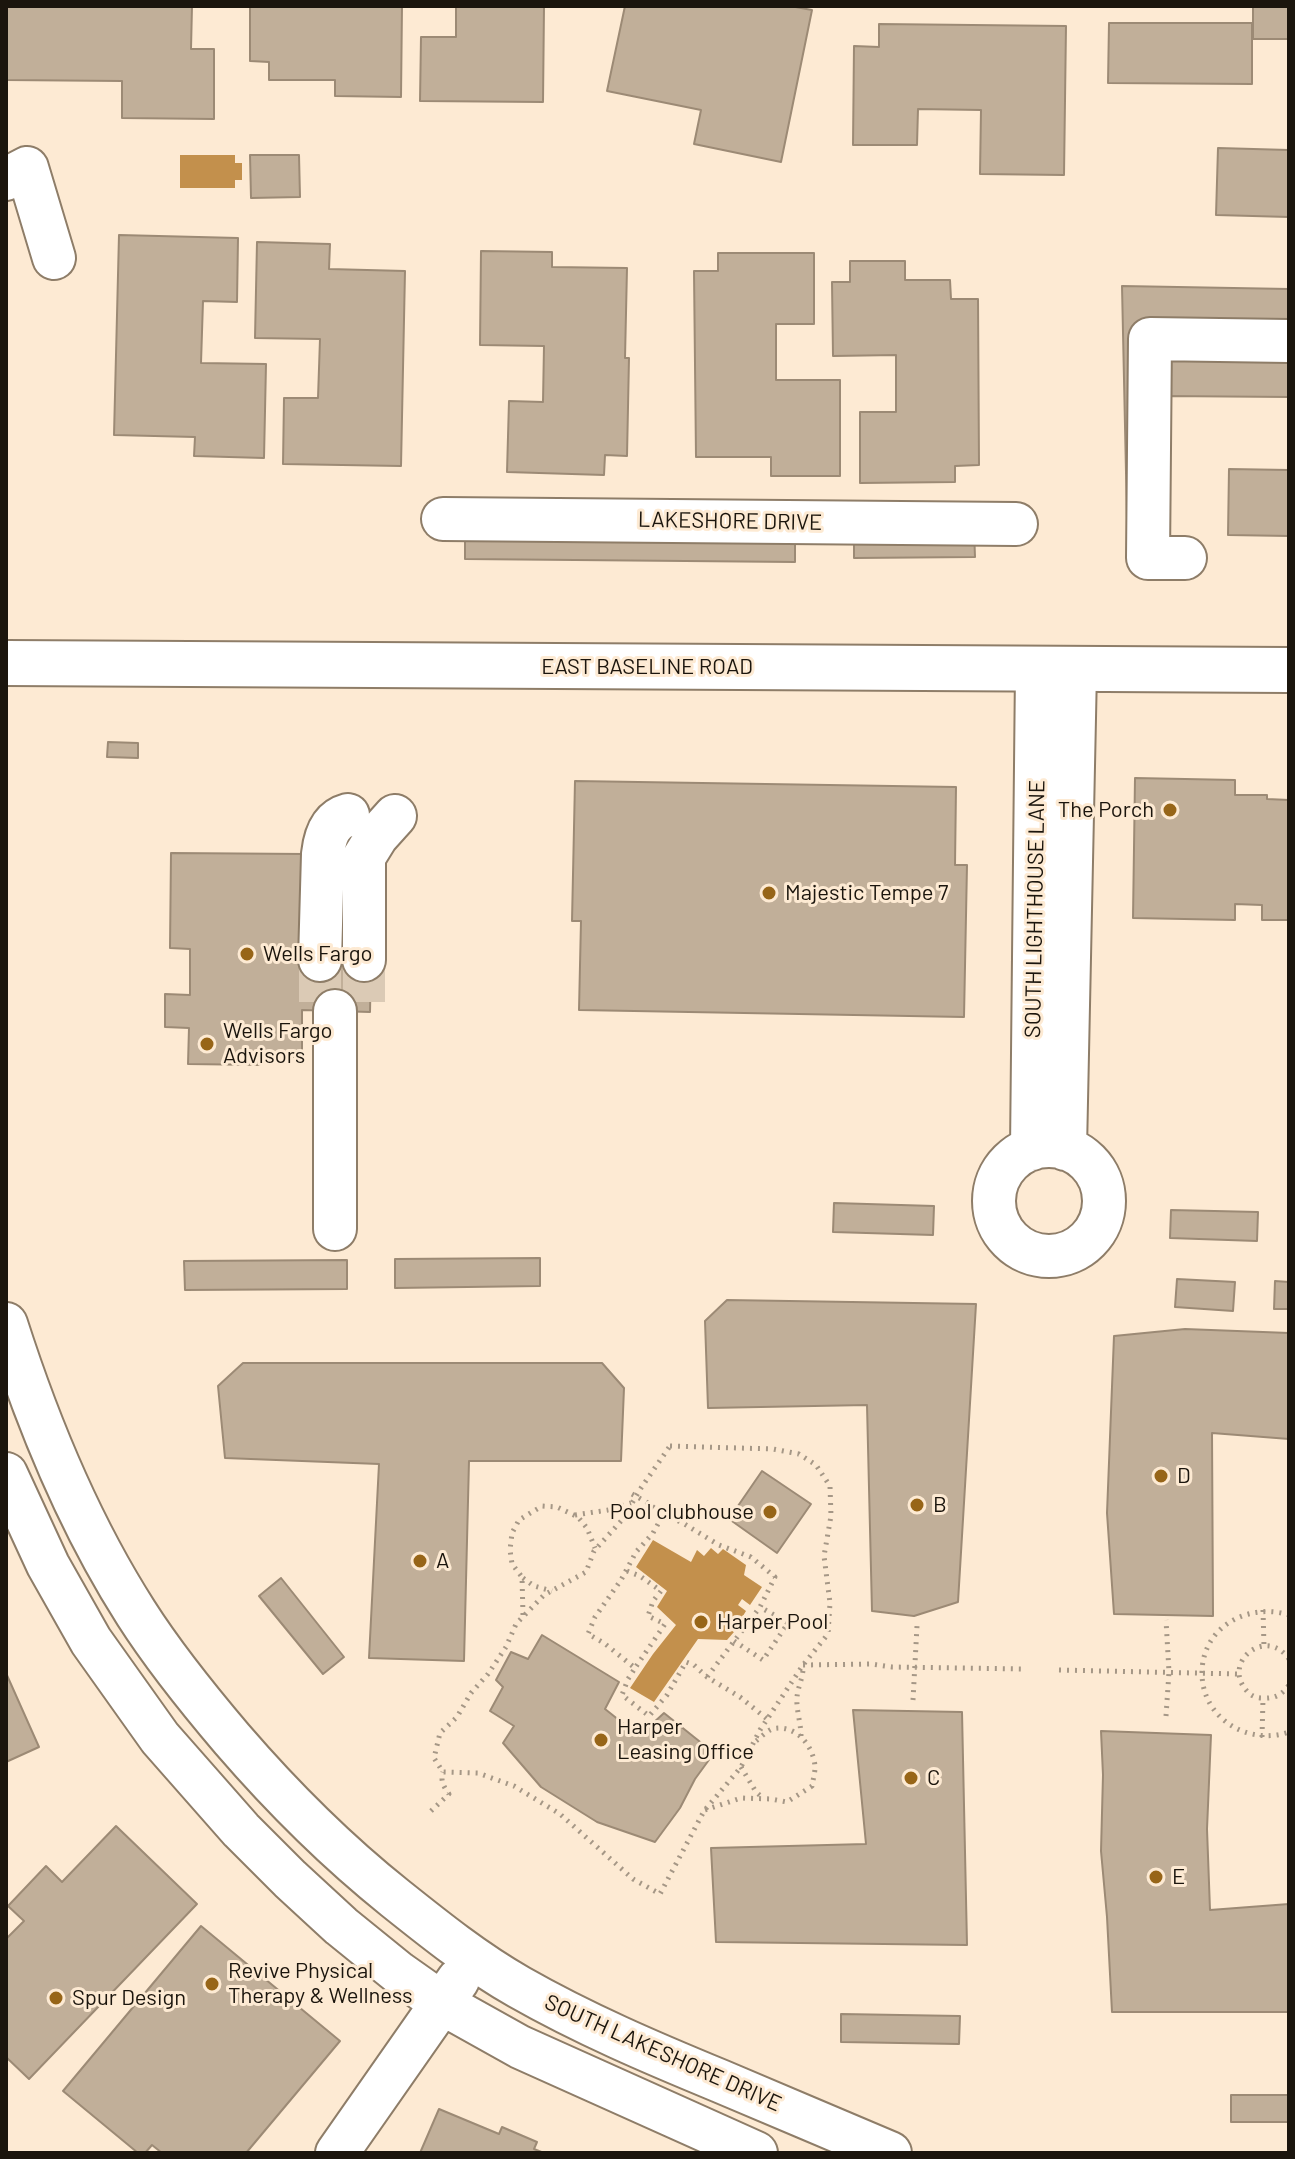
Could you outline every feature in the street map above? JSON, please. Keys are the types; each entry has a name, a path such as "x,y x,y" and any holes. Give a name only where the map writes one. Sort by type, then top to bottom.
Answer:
{"main road":[{"name":"EAST BASELINE ROAD","path":"6,663 1289,670"}],"street":[{"path":"6,179 27,168 54,258"},
{"path":"1185,558 1148,558 1150,339 1289,341"},
{"name":"LAKESHORE DRIVE","path":"443,519 1016,524"},
{"name":"SOUTH LIGHTHOUSE LANE","path":"1049,1149 1056,670"},
{"path":"343,960 325,836 340,818 372,816"},
{"path":"342,1229 343,1011"},
{"name":"SOUTH LAKESHORE DRIVE","path":"6,1324 28,1392 63,1475 135,1612 207,1710 303,1817 359,1870 473,1957 517,1986 628,2043 890,2153"},
{"path":"63,1475 11,1486 48,1565 91,1641 170,1750 241,1830 290,1879 387,1964 443,2004 520,2047 756,2153"},
{"path":"337,2153 473,1957"}],"path":[{"path":"670,1446 773,1449 799,1454 816,1465 830,1486 831,1516 824,1556 830,1603 828,1634 767,1719 741,1767 704,1811 660,1894 633,1879 560,1814 514,1786 478,1773 443,1772 434,1758 440,1733 457,1717 471,1693 488,1674 523,1616 544,1595 586,1572 595,1549 622,1520 633,1503 634,1495 670,1446"},
{"path":"634,1495 663,1515 719,1545 751,1557 775,1577 760,1607 707,1677"},
{"path":"574,1515 633,1503"},
{"path":"552,1591 534,1586 512,1564 512,1533 519,1520 542,1506 557,1507 578,1517 587,1528 595,1549"},
{"path":"635,1668 588,1634 595,1617 663,1515"},
{"path":"627,1571 661,1591 653,1601 648,1616 665,1624 628,1679 622,1695 649,1716 667,1695 686,1662 740,1697 767,1719"},
{"path":"522,1577 523,1616"},
{"path":"734,1641 763,1660 788,1623 760,1607"},
{"path":"1289,1615 1263,1610 1245,1613 1227,1623 1214,1636 1205,1654 1202,1673 1210,1704 1219,1717 1232,1727 1262,1737 1289,1732"},
{"path":"1263,1610 1264,1646"},
{"path":"1166,1620 1169,1672 1166,1716"},
{"path":"913,1700 917,1626"},
{"path":"1289,1659 1281,1650 1264,1646 1249,1652 1240,1666 1239,1674 1249,1694 1263,1699 1280,1695 1289,1685"},
{"path":"803,1665 1026,1669"},
{"path":"801,1736 797,1701 803,1665"},
{"path":"1059,1670 1239,1674"},
{"path":"1262,1737 1263,1699"},
{"path":"704,1811 741,1798 787,1802 812,1786 815,1766 810,1746 801,1736 788,1730 772,1729 753,1743"},
{"path":"741,1767 756,1792 764,1799"},
{"path":"431,1811 449,1794 443,1786 443,1772"}],"shaded area":[{"path":"180,155 235,155 235,163 242,163 242,180 235,180 235,188 180,188"},
{"name":"Harper Pool","path":"653,1540 691,1562 697,1550 704,1556 711,1548 718,1554 723,1549 746,1565 744,1575 762,1587 750,1605 742,1599 738,1605 746,1611 738,1624 730,1619 725,1626 734,1632 727,1640 698,1639 654,1702 630,1688 676,1625 657,1607 667,1591 636,1567"}],"building":[{"path":"6,6 192,6 191,49 214,49 214,119 122,118 122,81 6,80"},
{"path":"250,6 402,6 401,97 335,96 335,80 269,80 269,62 250,61"},
{"path":"456,6 544,6 543,102 420,101 421,37 456,37"},
{"path":"625,6 790,6 812,10 781,162 694,144 701,110 607,91"},
{"path":"1253,6 1289,6 1289,39 1253,39"},
{"path":"1109,23 1252,23 1252,84 1108,83"},
{"path":"879,24 1066,26 1064,175 980,174 981,110 918,109 917,145 853,145 854,46 879,47"},
{"path":"1218,148 1289,150 1289,217 1216,215"},
{"path":"250,155 299,155 300,197 251,198"},
{"path":"119,235 238,238 237,302 203,301 201,363 266,364 264,458 194,456 195,437 114,435"},
{"path":"257,242 330,244 329,269 405,271 401,466 283,464 284,398 318,398 320,339 255,338"},
{"path":"481,251 552,252 552,267 627,268 627,456 605,455 604,475 507,472 509,401 543,402 544,346 480,345"},
{"path":"718,253 814,253 814,324 776,324 776,380 840,380 840,476 771,476 771,457 696,457 694,271 718,271"},
{"path":"850,261 905,261 905,280 950,280 951,299 978,299 979,465 955,466 955,482 860,483 860,412 896,412 896,355 833,356 832,282 850,282"},
{"path":"1122,286 1289,289 1289,397 1164,396 1163,519 1127,519"},
{"path":"1229,469 1289,470 1289,536 1228,535"},
{"path":"465,527 795,529 795,562 465,559"},
{"path":"974,529 975,557 854,558 854,530"},
{"path":"108,742 138,743 138,758 107,757"},
{"path":"1135,778 1235,780 1235,795 1267,795 1267,799 1289,800 1289,920 1262,920 1262,905 1235,904 1235,920 1133,918"},
{"name":"Majestic Tempe 7","path":"575,781 956,787 955,865 967,865 964,1017 579,1010 581,921 572,921"},
{"name":"Wells Fargo","path":"171,853 305,854 303,959 371,960 370,1012 302,1010 302,1057 261,1057 261,1065 188,1064 189,1028 165,1027 165,994 190,995 190,949 170,948"},
{"path":"834,1203 934,1206 933,1235 833,1232"},
{"path":"1171,1210 1258,1212 1257,1241 1170,1238"},
{"path":"540,1258 540,1286 395,1288 395,1259"},
{"path":"347,1260 347,1289 185,1290 184,1261"},
{"path":"1177,1279 1235,1282 1233,1311 1175,1307"},
{"path":"1275,1281 1289,1282 1289,1309 1274,1309"},
{"name":"B","path":"727,1300 976,1304 958,1602 914,1616 872,1611 867,1405 708,1408 705,1321"},
{"name":"D","path":"1185,1329 1289,1333 1289,1439 1212,1433 1213,1616 1114,1614 1107,1513 1114,1336"},
{"name":"A","path":"243,1363 602,1363 624,1388 621,1461 469,1461 464,1661 369,1658 379,1464 225,1458 218,1386"},
{"name":"Pool clubhouse","path":"762,1471 811,1504 777,1553 729,1519"},
{"path":"281,1578 344,1657 323,1674 259,1596"},
{"name":"Harper Leasing Office","path":"542,1635 619,1682 605,1709 639,1736 664,1713 714,1753 655,1842 597,1822 541,1787 503,1743 514,1726 490,1711 503,1687 496,1680 511,1652 528,1659"},
{"path":"6,1673 39,1747 6,1762"},
{"name":"C","path":"853,1710 962,1712 967,1945 716,1942 711,1848 866,1844"},
{"name":"E","path":"1101,1731 1211,1735 1207,1829 1210,1910 1289,1904 1289,2012 1112,2012 1101,1851"},
{"name":"Spur Design","path":"116,1826 197,1904 29,2079 6,2057 6,1939 24,1921 8,1906 46,1866 62,1882"},
{"name":"Revive Physical Therapy & Wellness","path":"201,1926 340,2041 246,2153 162,2153 152,2145 145,2153 138,2153 63,2091"},
{"path":"841,2014 960,2016 959,2044 841,2042"},
{"path":"1231,2095 1289,2095 1289,2122 1231,2122"},
{"path":"439,2109 499,2134 502,2127 537,2142 534,2149 544,2153 420,2153"}],"tunnel":[{"path":"320,960 320,1011"},
{"path":"364,960 364,1012"}],"place":[{"name":"The Porch","path":"1170,810"},
{"name":"Majestic Tempe 7","path":"769,893"},
{"name":"Wells Fargo","path":"247,954"},
{"name":"Wells Fargo Advisors","path":"207,1044"},
{"name":"D","path":"1161,1476"},
{"name":"B","path":"917,1505"},
{"name":"Pool clubhouse","path":"770,1512"},
{"name":"A","path":"420,1561"},
{"name":"Harper Pool","path":"701,1622"},
{"name":"Harper Leasing Office","path":"601,1740"},
{"name":"C","path":"911,1778"},
{"name":"E","path":"1156,1877"},
{"name":"Revive Physical Therapy & Wellness","path":"212,1984"},
{"name":"Spur Design","path":"56,1998"}]}
